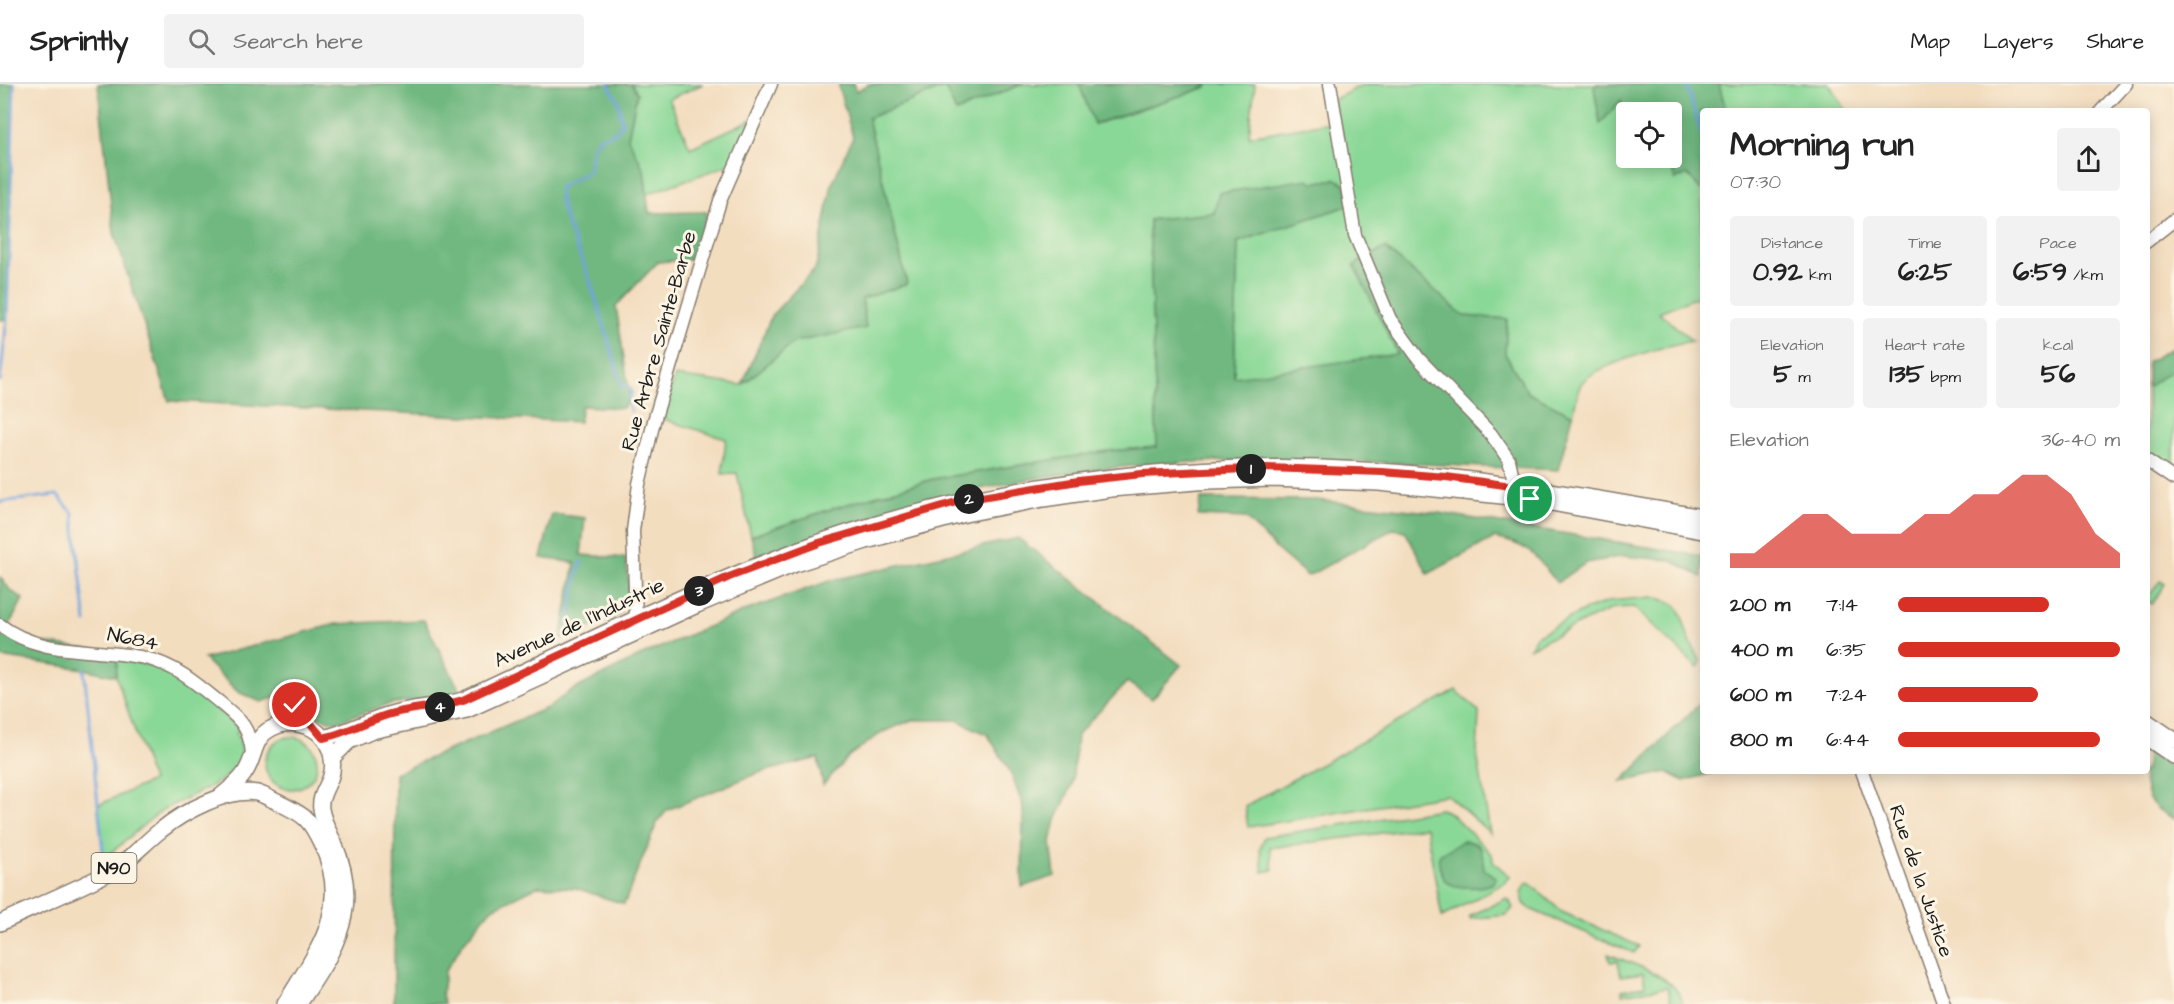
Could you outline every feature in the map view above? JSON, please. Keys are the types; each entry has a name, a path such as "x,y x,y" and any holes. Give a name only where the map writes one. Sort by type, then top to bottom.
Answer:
{"main road":[{"name":"Avenue de l'Industrie","path":"319,734 342,734 394,713 439,707 463,700 729,577 819,543 963,500 1033,488 1151,473 1267,468 1382,472 1446,477 1512,486 1700,517"},
{"name":"Avenue de l'Industrie","path":"332,758 349,741 372,731 467,710 697,605 795,564 866,541 965,514 1042,499 1112,489 1209,481 1272,479 1379,483 1530,499 1700,531"},
{"path":"275,727 292,723 319,734 328,744 332,769 324,788 321,809 344,871 347,897 340,932 325,963 299,1004"},
{"path":"2150,724 2174,740"},
{"name":"N90","path":"0,922 109,872 132,857 160,830 176,819 218,798 244,774 261,737 275,727"},
{"path":"2150,740 2174,756"},
{"path":"251,757 256,783 272,799 306,817 313,827 329,868 334,902 331,920 320,947 285,1004"},
{"name":"N90","path":"218,798 256,793 298,804 317,796 324,788"}],"street":[{"name":"Rue Arbre Sainte-Barbe","path":"636,619 633,531 639,484 654,422 720,201 771,84"},
{"path":"1330,84 1355,235 1390,319 1419,358 1491,434 1509,460 1513,477 1512,486"},
{"path":"2104,108 2126,84"},
{"path":"2150,239 2174,220"},
{"path":"2150,463 2174,478"},
{"path":"1492,496 1512,486"},
{"path":"1512,486 1530,499"},
{"path":"629,636 636,619"},
{"name":"N684","path":"0,625 32,642 137,657 170,667 190,677 244,723 275,727"},
{"path":"244,723 251,739 251,757"},
{"name":"Rue de la Justice","path":"1863,774 1944,1004"}],"green space":[{"path":"0,84 14,84 7,319 0,320"},
{"path":"98,84 631,84 637,93 628,138 644,170 649,213 707,212 696,259 658,262 616,306 630,398 623,408 581,406 580,422 169,401 114,233"},
{"path":"631,84 703,84 669,99 690,148 757,117 737,162 647,194 644,170 628,138 637,93"},
{"path":"839,84 853,84 856,91 869,84 1022,84 956,112 945,87 868,118 907,284 862,299 866,328 794,342 742,385 772,315 816,268 832,184 853,137"},
{"path":"1022,84 1079,84 1095,124 1207,87 1207,84 1255,84 1249,136 1337,121 1333,100 1364,84 1598,84 1594,87 1600,123 1616,106 1616,168 1672,168 1675,180 1687,174 1700,189 1700,296 1659,312 1692,341 1667,346 1615,363 1588,377 1581,384 1573,415 1528,393 1505,354 1507,319 1464,316 1385,248 1354,265 1398,354 1234,378 1238,242 1350,205 1336,179 1312,183 1214,213 1149,220 1157,447 1108,451 933,479 831,509 751,536 737,473 722,474 726,439 663,419 675,376 742,385 794,342 866,328 862,299 907,284 868,118 945,87 956,112"},
{"path":"1079,84 1206,84 1207,87 1094,124"},
{"path":"1598,84 1719,84 1725,108 1700,108 1700,189 1687,174 1675,180 1672,168 1682,168 1682,102 1622,102 1621,100 1616,102 1616,106 1600,124 1594,87"},
{"path":"1719,84 1829,84 1845,108 1725,108"},
{"path":"1309,179 1313,183 1336,179 1346,184 1350,205 1238,242 1234,377 1398,354 1354,265 1385,248 1464,316 1507,319 1505,354 1528,393 1573,415 1558,470 1381,462 1263,460 1145,465 1086,471 992,487 922,503 845,526 757,559 751,536 831,509 933,479 1108,451 1157,447 1149,220 1214,213 1219,193"},
{"path":"2174,347 2174,369 2150,385 2150,360"},
{"path":"2174,369 2174,472 2150,455 2150,385"},
{"path":"1201,499 1316,500 1439,513 1700,556 1700,576 1670,560 1624,556 1586,563 1557,583 1543,565 1524,548 1494,538 1428,574 1405,531 1393,529 1308,576 1275,548 1246,518 1198,516"},
{"path":"552,514 585,518 581,555 626,558 629,586 625,606 617,617 561,639 575,563 541,558"},
{"path":"1018,538 1181,665 1152,699 1127,682 1077,735 1072,785 1056,820 1051,842 1055,876 1022,887 1023,806 1010,771 988,735 957,720 912,720 883,732 849,756 823,785 818,758 758,773 667,810 657,823 624,904 575,888 538,886 491,909 464,942 445,971 442,995 444,1004 394,1004 395,773 549,707 569,692 642,655 745,611 829,581"},
{"path":"0,577 10,590 23,599 7,630 32,642 118,653 116,676 0,657"},
{"path":"2160,581 2165,584 2152,604 2150,593"},
{"path":"1652,597 1677,606 1686,632 1700,660 1698,668 1634,607 1615,608 1529,648 1536,636 1587,609 1611,601"},
{"path":"424,620 460,691 439,697 389,704 336,722 318,717 303,701 284,695 261,702 238,692 204,659 336,624"},
{"path":"117,659 154,666 179,678 241,729 236,733 242,748 240,761 231,773 202,791 160,812 106,857 103,852 98,805 152,781 116,676"},
{"path":"1456,690 1479,712 1477,754 1490,833 1447,795 1248,827 1245,806"},
{"path":"1700,703 1700,774 1708,774 1684,781 1667,772 1621,782"},
{"path":"291,737 301,739 309,745 315,753 317,763 315,773 309,781 301,787 291,789 281,787 273,781 267,773 265,763 267,753 273,745 281,739"},
{"path":"2150,752 2174,769 2174,819 2157,809 2148,798 2143,774 2150,774"},
{"path":"1441,809 1450,813 1492,854 1493,861 1510,877 1504,883 1442,917 1426,827 1270,848 1273,870 1263,872 1260,848 1265,837"},
{"path":"1462,841 1478,845 1483,857 1484,869 1496,878 1492,884 1468,887 1455,886 1445,881 1439,863 1440,855"},
{"path":"1528,882 1562,912 1639,946 1634,953 1530,909 1524,903 1521,892"},
{"path":"1505,899 1509,900 1513,908 1507,915 1470,919 1470,916"},
{"path":"1608,954 1653,972 1664,979 1680,994 1683,1004 1671,1004 1668,987 1622,994 1622,990 1645,986 1643,973 1621,976 1618,961 1610,962"}],"waterway":[{"path":"0,381 7,319 14,84"},
{"path":"608,84 618,100 622,123 616,132 601,137 593,146 589,171 560,187 560,195 561,206 596,299 622,386 631,389 632,393 628,402 631,411"},
{"path":"1686,84 1700,129"},
{"path":"0,502 57,495 73,513 86,622"},
{"path":"567,637 577,574 582,562"},
{"path":"84,669 103,852"}],"route":[{"path":"295,705 323,738 342,734 394,713 439,707 463,700 729,577 819,543 963,500 1021,490 1142,474 1267,468 1446,477 1512,486 1530,499"}]}
